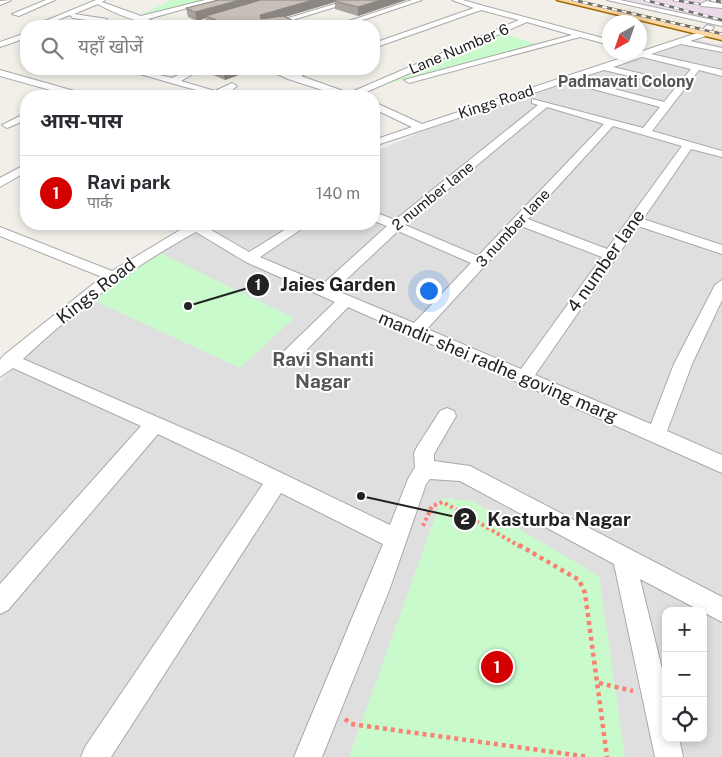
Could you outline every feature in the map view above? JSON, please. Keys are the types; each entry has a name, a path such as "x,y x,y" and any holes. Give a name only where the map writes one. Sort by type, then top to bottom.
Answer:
{"main road":[{"path":"561,0 706,30 722,30"},
{"path":"588,0 706,30 722,38"}],"street":[{"path":"16,14 52,0"},
{"path":"53,20 112,0"},
{"path":"139,19 213,0"},
{"path":"287,20 356,0"},
{"path":"357,20 419,0"},
{"name":"Lane Number 6","path":"455,0 526,20"},
{"path":"380,44 495,0"},
{"path":"610,0 722,24"},
{"path":"63,20 102,2"},
{"path":"102,2 142,20"},
{"path":"704,5 706,3 722,6"},
{"path":"215,20 237,15"},
{"path":"73,16 98,20"},
{"path":"526,20 602,41"},
{"name":"Lane Number 6","path":"364,90 526,20"},
{"name":"Kings Road","path":"647,51 680,42 706,30"},
{"path":"501,31 518,36"},
{"path":"5,32 20,34"},
{"path":"0,45 4,41 20,35"},
{"path":"372,90 580,35"},
{"path":"527,39 544,44"},
{"path":"4,41 20,45"},
{"path":"680,42 722,50"},
{"path":"647,54 722,73"},
{"name":"Kings Road","path":"380,142 622,60"},
{"path":"602,67 682,86"},
{"path":"646,133 697,67"},
{"path":"0,73 54,90"},
{"path":"150,75 199,90"},
{"path":"173,81 185,75"},
{"path":"286,75 331,90"},
{"path":"290,77 296,75"},
{"path":"6,84 18,78"},
{"path":"565,79 668,106"},
{"path":"226,90 232,86"},
{"path":"517,95 722,154"},
{"name":"2 number lane","path":"324,292 398,225 545,104"},
{"path":"380,108 421,127"},
{"path":"7,125 20,119"},
{"name":"3 number lane","path":"415,332 610,123"},
{"name":"4 number lane","path":"524,378 688,144"},
{"path":"0,182 20,170"},
{"path":"380,218 482,262"},
{"path":"634,220 722,250"},
{"path":"520,221 610,255"},
{"name":"Kings Road","path":"5,365 112,276 142,255 189,230"},
{"name":"mandir shei radhe goving marg","path":"206,230 249,258 324,292 722,464"},
{"path":"249,258 293,230"},
{"path":"0,231 112,276"},
{"path":"656,435 683,364 717,310 722,285"},
{"path":"284,360 345,301"},
{"path":"5,365 154,424 229,457 395,539"},
{"path":"308,757 378,588 418,480 425,470 424,453 447,416"},
{"path":"0,602 154,424"},
{"path":"425,470 463,472 722,610"},
{"path":"95,757 277,481"},
{"path":"624,558 669,757"}],"path":[{"path":"421,529 432,505 444,502 576,577 584,593 607,757"},
{"path":"598,683 655,697"},
{"path":"344,712 350,724 589,757"}],"shaded area":[{"path":"614,0 722,0 722,24"},
{"path":"698,40 722,45 722,757 0,757 0,382 80,294 204,230 380,230 380,149 426,130 638,60 647,60 647,57"}],"green space":[{"path":"171,0 205,0 139,16"},
{"path":"503,33 536,44 376,87"},
{"path":"158,252 294,318 240,368 80,294"},
{"path":"442,498 472,501 599,576 625,757 349,757"}],"building":[{"path":"219,0 240,0 195,12 186,8"},
{"path":"261,0 313,0 260,15 261,19 283,16 292,20 216,20 206,16"},
{"path":"381,0 358,7 334,1"}],"railway":[{"path":"573,0 722,34"},
{"path":"645,0 722,20"},
{"path":"674,0 699,4"},
{"path":"711,0 722,2"}],"place":[{"name":"Jaies Garden","path":"188,306"},
{"name":"Kasturba Nagar","path":"361,496"},
{"name":"Ravi park","path":"497,667"}],"district":[{"name":"Padmavati Colony","path":"626,81"},
{"name":"Ravi Shanti Nagar","path":"323,370"}]}
